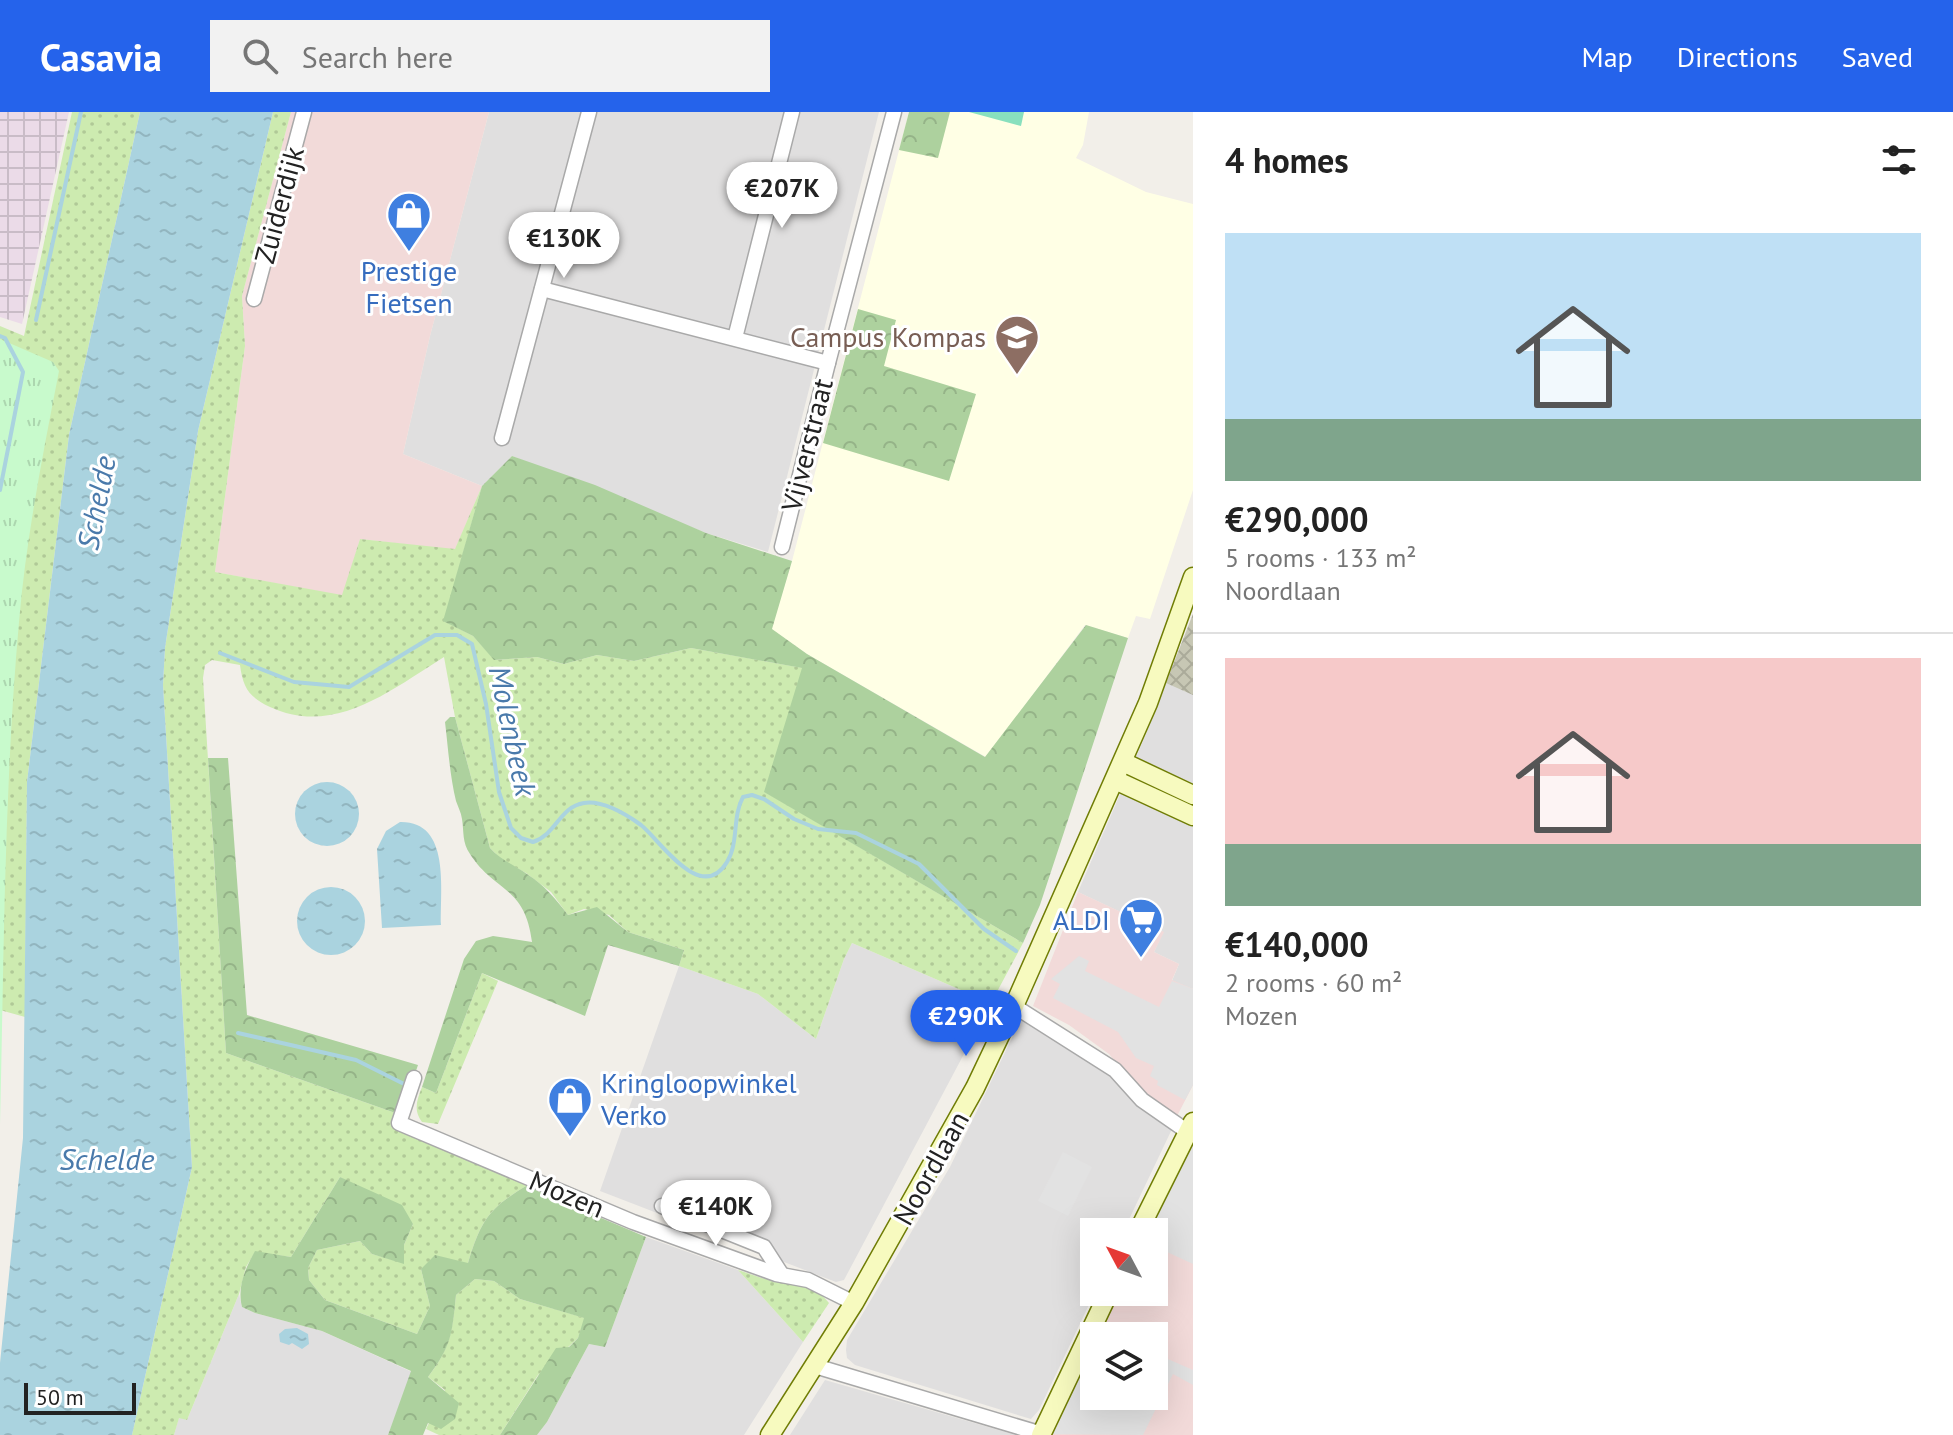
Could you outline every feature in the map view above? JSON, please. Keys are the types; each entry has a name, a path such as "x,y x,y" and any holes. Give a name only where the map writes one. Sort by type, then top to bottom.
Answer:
{"street":[{"name":"Zuiderdijk","path":"254,299 304,112"},
{"path":"502,438 589,112"},
{"path":"735,338 792,112"},
{"name":"Vijverstraat","path":"782,547 894,112"},
{"path":"542,289 828,363"},
{"name":"Noordlaan","path":"770,1435 854,1303 975,1088 1123,762 1148,703 1193,577"},
{"path":"1123,762 1193,795"},
{"path":"1115,780 1193,816"},
{"path":"1014,1006 1108,1065 1142,1100 1191,1127 1145,1218"},
{"name":"Mozen","path":"414,1078 399,1123 633,1222 782,1275 808,1280 854,1303"},
{"path":"662,1206 764,1247 782,1275"},
{"path":"815,1366 1041,1434 1102,1306"}],"shaded area":[{"path":"0,112 69,112 22,324 0,317"},
{"path":"291,112 489,112 430,336 403,454 482,486 455,550 360,539 343,596 215,572 245,346 242,296"},
{"path":"489,112 879,112 768,552 706,533 512,456 482,486 403,454 430,336"},
{"name":"Campus Kompas","path":"909,112 1089,112 1083,145 1076,158 1146,192 1193,204 1193,490 1150,619 1136,616 1128,638 1085,625 986,757 807,654 771,629 792,561"},
{"path":"1193,614 1193,989 1172,981 1179,964 1154,952 1163,932 1078,892 1146,734"},
{"path":"1193,614 1193,695 1166,683"},
{"path":"1078,892 1164,932 1154,952 1179,964 1172,980 1193,989 1193,1085 1176,1118 1148,1100 1109,1054 1069,1025 1033,1006"},
{"path":"852,943 991,1003 844,1280 836,1282 600,1191 679,966 758,994 816,1039"},
{"path":"1079,956 1089,961 1085,971 1159,1007 1172,981 1193,989 1193,1085 1185,1100 1157,1085 1158,1081 1150,1076 1154,1066 1136,1058 1118,1032 1053,998 1060,984 1051,979"},
{"path":"1022,1017 1110,1075 1137,1106 1172,1129 1130,1218 1080,1218 1080,1306 1088,1306 1039,1410 1031,1419 855,1365 847,1358 847,1340 950,1167"},
{"path":"1193,1138 1193,1264 1168,1252 1168,1218 1154,1218"},
{"path":"1193,1139 1193,1435 1049,1435 1080,1408 1168,1410 1168,1322 1104,1322 1112,1306 1168,1306 1168,1218 1160,1218"},
{"path":"1063,1152 1092,1167 1068,1216 1038,1201"},
{"path":"646,1237 738,1270 803,1342 744,1435 537,1435 589,1344 605,1347"},
{"path":"239,1294 242,1307 255,1313 322,1331 412,1372 388,1435 174,1435 179,1417 187,1420"},
{"path":"1168,1359 1193,1370 1193,1385 1173,1374 1168,1384"},
{"path":"1080,1371 1080,1410 1155,1410 1143,1435 1051,1434"},
{"path":"825,1380 1016,1435 790,1435"}],"green space":[{"path":"72,112 140,112 69,435 27,782 25,1017 0,1010 0,326 24,336"},
{"path":"273,112 291,112 242,296 245,346 215,572 342,595 360,539 455,549 482,486 444,621 473,636 495,660 537,657 564,664 597,655 634,661 691,648 803,668 765,792 1023,943 991,1003 852,943 816,1039 758,994 679,966 684,950 628,932 609,915 584,909 568,915 551,892 502,860 490,848 455,717 444,657 361,706 317,716 294,715 270,707 248,691 240,665 212,660 205,665 203,678 226,1053 401,1115 399,1122 524,1176 526,1186 494,1209 477,1236 468,1263 421,1269 430,1306 417,1334 325,1300 309,1280 308,1268 317,1250 360,1241 372,1254 404,1263 404,1245 413,1224 340,1177 291,1257 255,1252 246,1267 239,1294 187,1420 179,1418 174,1435 132,1435 192,1167 163,685 165,648 198,431"},
{"path":"909,112 950,112 938,158 899,150"},
{"path":"969,112 1024,112 1021,126"},
{"path":"858,309 896,320 884,366 976,394 949,481 823,443"},
{"path":"0,339 53,362 59,371 26,559 14,685 5,873 0,1125"},
{"path":"512,456 595,485 706,533 792,561 772,629 807,654 985,757 1086,625 1128,638 1040,905 1023,943 764,792 802,668 691,648 634,661 597,655 564,664 537,657 494,660 473,636 443,621 482,486"},
{"path":"455,717 490,848 539,883 568,915 597,907 628,932 684,950 679,966 608,945 585,1016 482,973 436,1093 422,1087 464,959 476,941 493,936 532,942 528,923 516,899 479,866 466,846 449,762 445,722"},
{"path":"208,758 228,758 247,1015 418,1065 401,1115 226,1053"},
{"path":"482,973 498,981 438,1124 422,1122 417,1101 422,1087 436,1093"},
{"path":"340,1177 402,1205 413,1224 404,1245 404,1264 372,1254 360,1241 317,1250 308,1268 309,1280 325,1300 417,1334 430,1306 421,1269 435,1255 468,1263 477,1236 494,1209 526,1186 646,1237 605,1347 589,1344 537,1435 500,1435 556,1348 569,1347 578,1338 584,1318 520,1299 494,1281 475,1279 456,1295 450,1339 428,1377 459,1403 455,1419 441,1429 428,1423 423,1435 388,1435 411,1371 322,1331 242,1307 243,1278 255,1251 291,1257"},
{"path":"738,1270 810,1288 829,1303 803,1342"},
{"path":"475,1279 494,1281 520,1299 585,1318 578,1338 538,1375 500,1435 439,1435 426,1429 445,1390 428,1377 442,1357 449,1339 456,1295"}],"water":[{"name":"Schelde","path":"140,112 273,112 198,431 165,648 163,685 192,1167 132,1435 0,1435 0,1363 23,1138 27,782 69,435"},
{"path":"321,782 333,782 350,791 357,802 357,826 350,837 333,846 321,846 309,841 300,832 295,820 295,808 300,796 309,787"},
{"path":"400,822 416,825 428,833 435,845 441,876 441,925 382,928 377,849 386,831"},
{"path":"331,887 355,897 365,921 355,945 331,955 307,945 297,921 307,897"},
{"path":"297,1328 308,1334 309,1344 302,1349 292,1343 280,1342 279,1334 285,1329"}],"waterway":[{"path":"36,320 81,112"},
{"path":"0,336 5,338 23,372 0,490"},
{"name":"Molenbeek","path":"220,653 294,682 349,687 435,635 457,635 472,644 486,704 499,792 511,828 521,838 533,842 548,833 576,805 599,804 641,825 681,865 705,876 717,873 727,862 733,847 740,805 743,797 752,795 818,829 856,833 919,864 984,929 1016,951"},
{"path":"238,1033 356,1060 404,1084"}],"place":[{"name":"Prestige Fietsen","path":"409,253"},
{"name":"Campus Kompas","path":"1017,376"},
{"name":"ALDI","path":"1141,959"},
{"name":"Kringloopwinkel Verko","path":"570,1138"}]}
